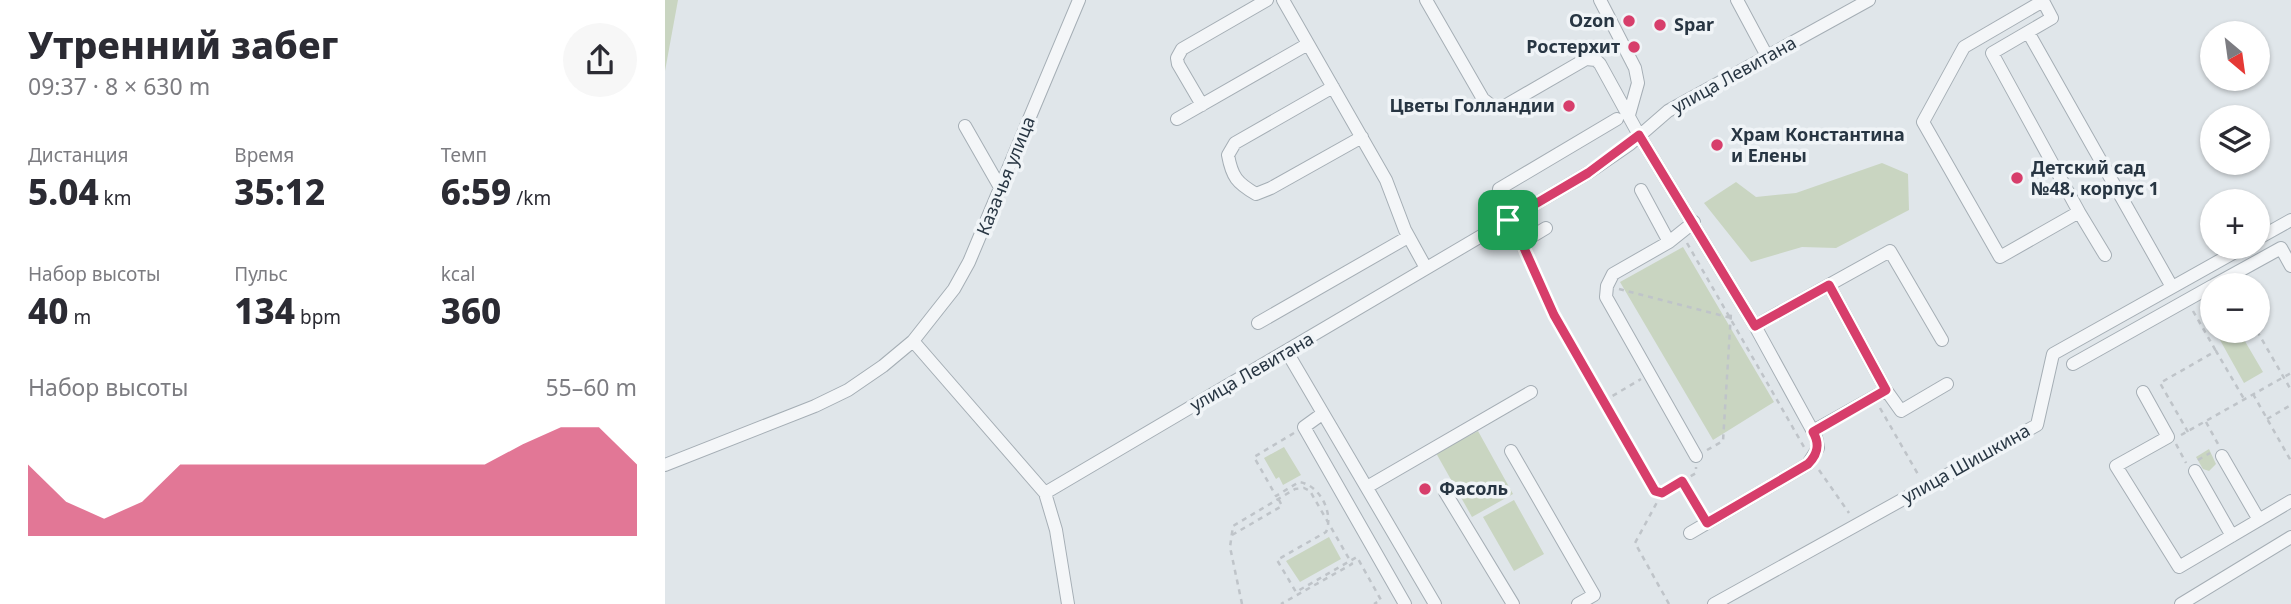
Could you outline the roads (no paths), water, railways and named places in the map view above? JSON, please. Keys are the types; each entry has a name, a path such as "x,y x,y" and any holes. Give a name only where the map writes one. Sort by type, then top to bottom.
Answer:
{"street":[{"name":"Казачья улица","path":"913,341 954,289 969,262 1079,0"},
{"path":"1202,105 1178,64 1177,58 1182,49 1267,0"},
{"path":"1283,0 1386,180 1408,236 1426,268"},
{"path":"1426,0 1489,105 1503,107 1574,65 1591,59 1600,64 1623,117 1639,135 1694,222 1813,432 1818,443 1812,460 1690,533"},
{"path":"1546,228 1523,245 1497,198 1503,185 1623,117 1639,83 1635,68 1600,0"},
{"path":"1737,0 1767,56"},
{"name":"улица Левитана","path":"1045,493 1588,173 1668,111 1869,0"},
{"path":"2079,212 2000,257 1923,122 1963,47 2043,1 2052,18 1992,53 2105,255"},
{"path":"2028,32 2172,287"},
{"path":"1177,119 1308,44"},
{"path":"1333,86 1235,143 1228,155 1230,168 1238,184 1256,194 1362,137"},
{"path":"965,126 1001,189"},
{"path":"1641,190 1669,242"},
{"path":"2270,232 2291,220"},
{"path":"1694,222 1669,242 1613,274 1607,286 1606,297 1696,456"},
{"path":"1258,323 1408,236"},
{"path":"2236,273 2281,248 2291,265"},
{"path":"1755,326 1890,251 1942,340"},
{"name":"улица Шишкина","path":"1714,604 2036,425 2053,354 2222,259"},
{"path":"1829,285 1886,390 1901,411 1947,384"},
{"path":"2073,364 2200,293"},
{"path":"665,465 815,406 848,390 913,341 1045,493 1056,530 1068,604"},
{"path":"1287,352 1435,604"},
{"path":"1813,432 1886,390"},
{"path":"1367,487 1531,392"},
{"path":"2143,392 2168,437 2116,466 2179,567 2291,501"},
{"path":"1322,414 1304,427 1405,604"},
{"path":"2222,449 2259,520"},
{"path":"1511,451 1594,595 1578,604"},
{"path":"2189,468 2232,536"},
{"path":"1444,492 1513,604"},
{"path":"2181,604 2291,537"}],"place":[{"name":"Ozon","path":"1629,21"},
{"name":"Spar","path":"1660,25"},
{"name":"Ростерхит","path":"1634,47"},
{"name":"Цветы Голландии","path":"1569,106"},
{"name":"Храм Константина и Елены","path":"1717,145"},
{"name":"Детский сад №48, корпус 1","path":"2017,178"},
{"name":"Фасоль","path":"1425,489"}]}
